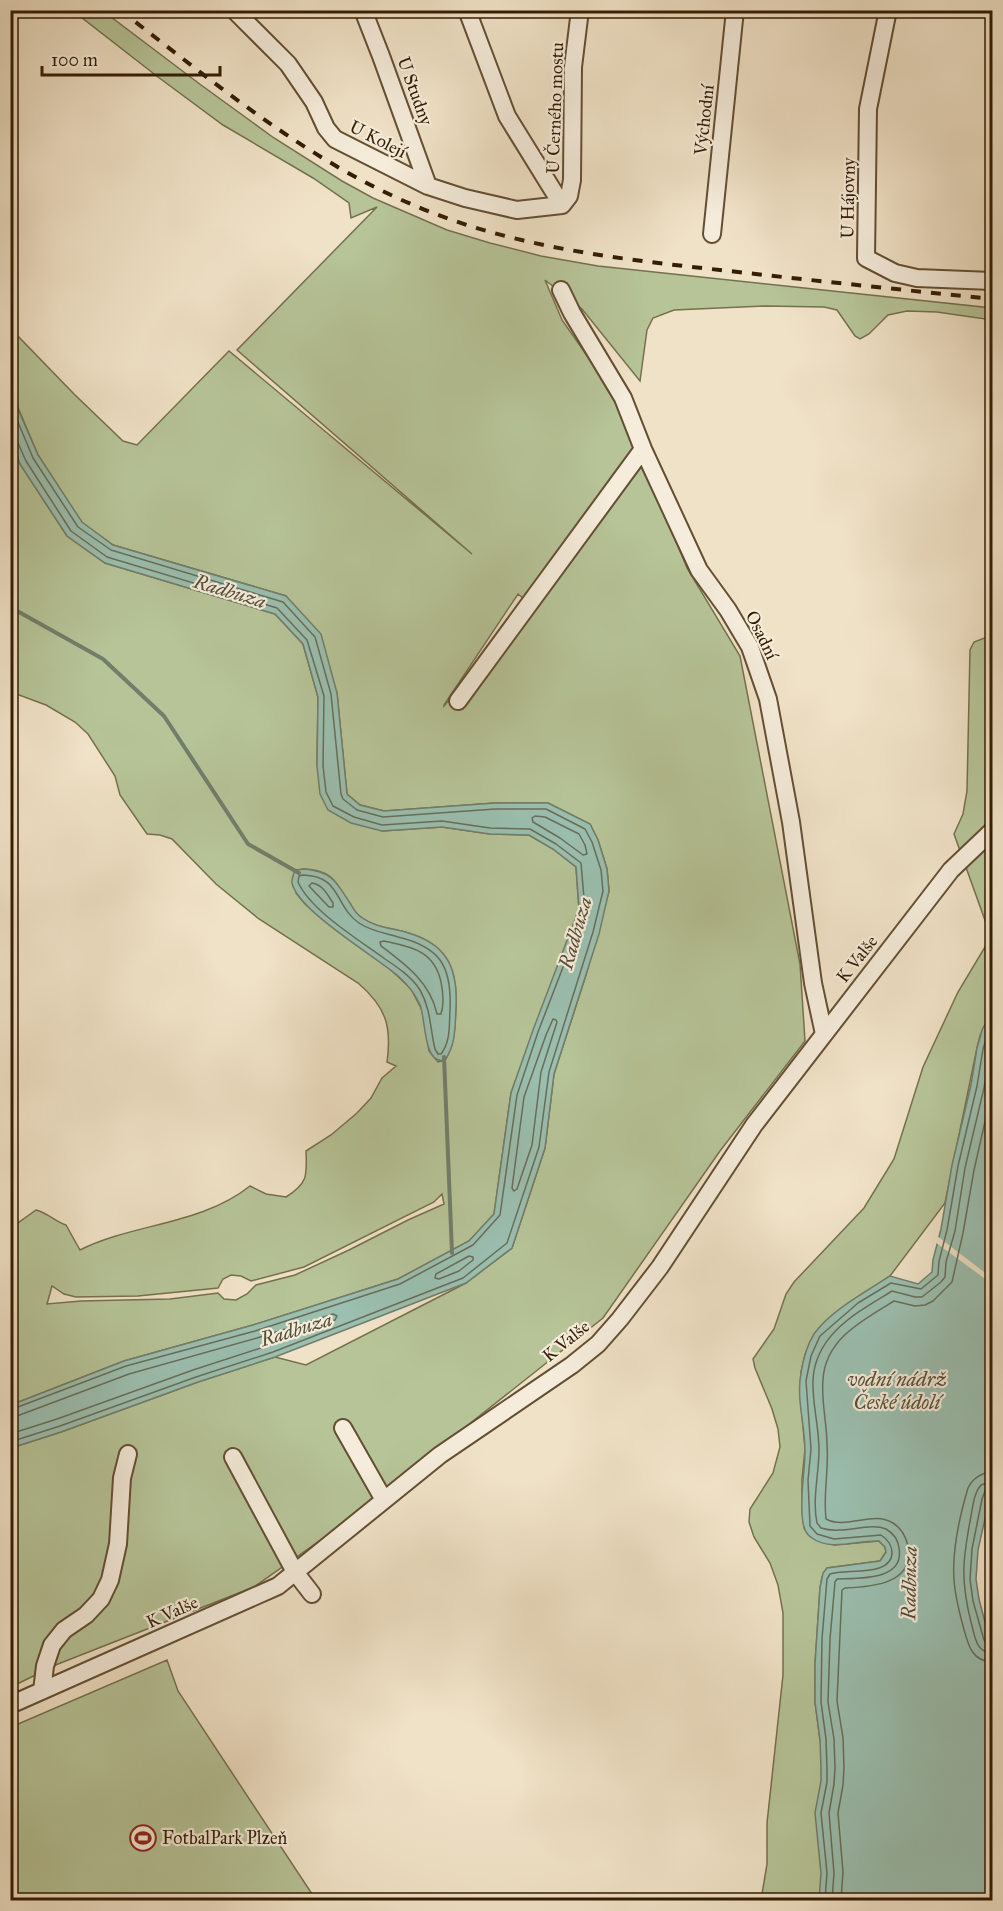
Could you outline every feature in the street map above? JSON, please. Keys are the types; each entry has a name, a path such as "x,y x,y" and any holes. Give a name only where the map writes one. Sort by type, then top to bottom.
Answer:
{"street":[{"name":"U Kolejí","path":"234,10 288,64 314,102 326,128 334,139 428,186 465,198 517,210 562,205"},
{"name":"U Studny","path":"363,10 386,67 428,186"},
{"name":"U Černého mostu","path":"562,205 569,196 572,180 573,67 580,10"},
{"name":"Východní","path":"712,234 735,10"},
{"name":"U Hájovny","path":"888,10 868,109 866,258 895,273 917,278 993,281"},
{"path":"471,15 507,116 562,205"},
{"name":"Osadní","path":"561,290 572,314 623,398 643,449 699,570 728,610 750,647 768,699 791,822 813,983 824,1034"},
{"path":"458,701 643,449"},
{"name":"K Valše","path":"10,1705 278,1586 440,1455 572,1365 598,1344 660,1267 754,1125 824,1034 951,870 993,831"},
{"path":"344,1428 384,1500"},
{"path":"42,1691 51,1644 64,1630 86,1615 101,1599 110,1580 118,1544 120,1499 128,1454"},
{"path":"233,1457 295,1572 312,1594"}],"shaded area":[{"path":"72,10 103,11 274,138 373,198 447,230 541,256 598,266 992,308 992,320 937,312 907,311 888,315 869,334 860,339 855,336 837,310 824,307 765,306 674,310 653,318 647,330 640,381 582,309 545,280 562,320 620,403 687,568 740,656 800,964 805,1041 720,1151 603,1318 342,1525 254,1587 58,1664 11,1687 11,1448 275,1357 306,1365 466,1283 512,1248 545,1148 554,1074 586,975 609,891 607,869 598,840 590,824 548,803 495,803 384,811 360,805 347,794 337,693 286,596 113,545 81,522 38,455 11,391 10,328 123,441 137,445 229,351 472,554 237,350 377,207 351,218 349,203 313,178 223,125","holes":["518,594 530,604 444,706"]},
{"path":"11,440 20,464 67,536 105,563 275,614 303,644 318,697 317,766 382,831 442,827 490,834 529,835 553,849 576,867 579,909 511,1093 494,1214 469,1241 398,1279 253,1325 124,1361 11,1405 11,1228 36,1210 40,1211 66,1225 80,1250 122,1234 210,1209 250,1186 266,1194 286,1197 299,1187 305,1178 306,1151 331,1135 357,1113 371,1098 382,1078 396,1066 387,1062 389,1038 381,1009 358,983 259,919 216,884 172,839 147,834 120,795 115,776 88,734 75,722 46,705 11,692","holes":["302,869 316,870 326,874 339,887 348,903 362,918 419,937 439,950 446,959 454,980 456,1007 453,1041 445,1060 438,1062 429,1051 423,1012 411,989 390,969 325,921 296,893","442,1194 444,1204 295,1275 256,1285 236,1300 224,1299 218,1293 170,1299 47,1304 52,1286 64,1294 76,1297 138,1296 218,1288 223,1279 231,1275 241,1276 251,1281 304,1267 434,1202"]},
{"path":"992,635 992,1011 977,1048 945,1203 890,1276 848,1303 815,1333 805,1355 801,1372 805,1449 802,1479 804,1528 808,1534 834,1545 879,1541 885,1547 886,1552 880,1561 827,1568 822,1577 815,1664 815,1702 820,1740 921,1900 761,1900 767,1864 767,1823 783,1675 783,1613 778,1585 770,1563 754,1537 749,1522 750,1509 773,1473 780,1447 772,1409 753,1359 774,1329 786,1294 794,1282 864,1208 894,1159 923,1067 958,992 991,937 954,834 963,814 967,791 970,650 974,642"},
{"name":"FotbalPark Plzeň","path":"167,1660 178,1691 316,1900 11,1900 11,1727"}],"water":[{"name":"Radbuza","path":"10,391 38,455 82,522 113,545 286,596 321,634 337,693 347,794 360,805 384,811 495,803 548,803 590,824 598,840 607,869 609,891 599,934 554,1074 545,1148 512,1248 466,1283 275,1357 11,1448 11,1405 124,1361 253,1325 398,1279 469,1241 494,1214 511,1093 579,909 576,867 553,849 529,835 490,834 442,827 382,831 351,823 328,810 320,794 317,766 318,697 303,644 275,614 105,563 67,536 20,464 11,440"},
{"path":"295,870 314,870 333,879 359,916 377,925 419,937 431,943 447,958 455,980 456,1007 453,1041 445,1060 438,1060 429,1049 420,1005 408,986 387,967 322,919 297,894 292,883 293,876"},
{"name":"vodní nádrž České údolí","path":"992,1011 992,1487 978,1550 976,1579 992,1649 992,1900 819,1900 821,1873 815,1813 821,1768 815,1702 815,1664 820,1588 823,1573 827,1568 880,1561 886,1552 885,1547 879,1541 828,1544 812,1538 805,1530 802,1504 805,1441 800,1402 802,1368 807,1348 814,1334 839,1309 890,1276 918,1284 932,1272 977,1048 982,1030"}],"pier":[{"path":"937,1236 992,1278 992,1284 935,1242"}],"waterway":[{"path":"10,607 103,659 164,716 248,844 299,873"},
{"path":"444,1057 452,1253"}],"railway":[{"path":"120,10 224,90 296,141 372,186 449,219 527,241 607,256 992,299"}],"place":[{"name":"FotbalPark Plzeň","path":"143,1838"}]}
